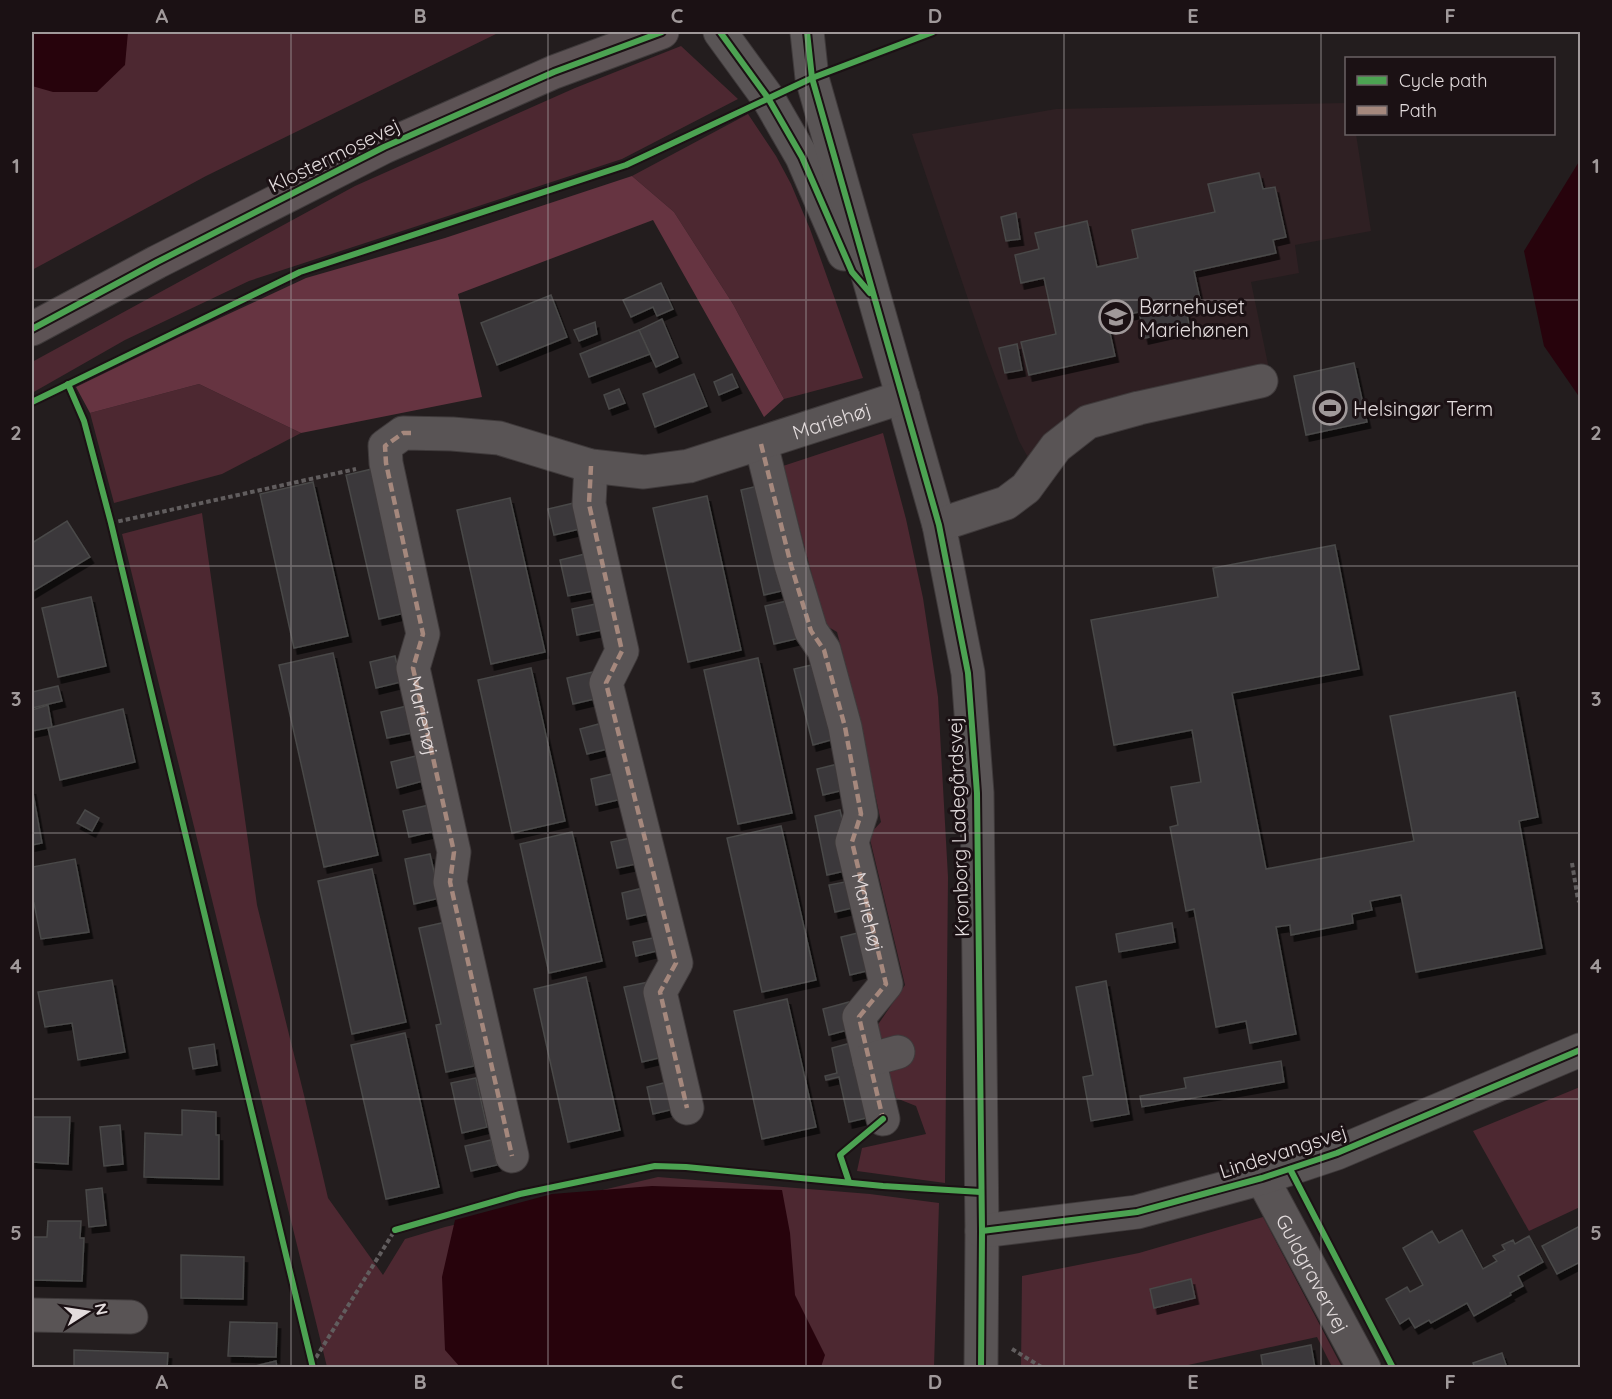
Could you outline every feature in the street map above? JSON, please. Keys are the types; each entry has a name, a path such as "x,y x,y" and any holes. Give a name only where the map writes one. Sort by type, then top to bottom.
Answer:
{"main road":[{"name":"Klostermosevej","path":"32,329 157,262 384,147 554,72 662,32"}],"street":[{"name":"Kronborg Ladegårdsvej","path":"720,32 768,98 802,157 852,272 874,297"},
{"name":"Kronborg Ladegårdsvej","path":"807,32 812,78 939,525 968,673 977,793 982,1231 981,1368"},
{"path":"939,525 1006,503 1026,488 1056,447 1088,422 1139,408 1261,381"},
{"name":"Mariehøj","path":"512,1156 450,882 454,852 412,669 423,634 386,463 385,446 403,433 499,438 591,466 644,472 689,466 903,397"},
{"name":"Mariehøj","path":"760,444 810,630 824,650 845,727 861,814 852,842 886,984 859,1017 883,1056 883,1119"},
{"path":"591,466 589,504 622,651 606,683 675,963 660,992 687,1108"},
{"name":"Lindevangsvej","path":"982,1231 1137,1212 1262,1178 1337,1153 1581,1050"},
{"name":"Guldgravervej","path":"1262,1178 1364,1368"},
{"path":"32,1315 131,1317"}],"path":[{"path":"111,523 386,463"},
{"path":"108,512 114,534"},
{"path":"1572,863 1578,900 1581,902"},
{"path":"313,1366 395,1230 406,1226"},
{"path":"309,1352 313,1366"}],"shaded area":[{"path":"32,32 500,32 206,176 32,270"},
{"path":"32,32 128,32 125,65 97,92 53,92 32,86"},
{"path":"681,46 738,99 622,159 249,281 125,340 32,393 32,362 355,186 575,88"},
{"name":"Børnehuset Mariehønen","path":"1345,103 1345,135 1356,135 1371,231 1295,245 1299,273 1251,282 1269,369 1086,413 1031,463 1019,441 986,352 912,134 1056,109"},
{"path":"748,114 776,156 791,184 810,229 863,378 784,399 733,304 674,212 632,176"},
{"path":"1580,160 1580,398 1544,346 1524,251"},
{"path":"632,176 674,212 733,304 784,399 764,417 653,220 458,294 482,397 301,433 199,384 90,413 76,387 306,278 445,238"},
{"path":"199,384 301,433 222,474 114,503 90,413"},
{"path":"883,433 906,519 923,598 938,697 948,877 945,1183 857,1171 862,1148 926,1134 916,1106 896,1098 878,1036 877,1026 905,985 869,835 881,822 857,709 837,632 822,623 817,594 783,466"},
{"path":"202,513 257,905 328,1198 383,1275 405,1239 445,1227 658,1177 870,1194 939,1203 934,1367 327,1367 122,534"},
{"path":"1580,1087 1580,1207 1529,1231 1473,1131"},
{"path":"652,1186 782,1190 790,1233 795,1295 825,1355 821,1367 460,1367 445,1350 442,1277 455,1220 552,1194"},
{"path":"1263,1217 1342,1367 1332,1367 1317,1337 1179,1367 1021,1368 1022,1276 1139,1253"}],"building":[{"path":"1259,173 1263,189 1275,187 1286,237 1273,240 1276,253 1194,271 1200,299 1184,302 1190,328 1145,338 1139,312 1107,319 1115,356 1029,375 1021,342 1056,334 1044,278 1021,283 1015,255 1039,249 1035,233 1087,221 1097,267 1138,258 1132,230 1215,212 1208,184"},
{"path":"1016,213 1020,239 1006,241 1001,217"},
{"path":"661,283 673,309 657,316 653,307 631,317 623,300"},
{"path":"551,295 567,337 497,365 481,323"},
{"path":"662,319 678,357 656,367 639,330"},
{"path":"595,322 597,334 579,341 574,330"},
{"path":"639,330 650,354 589,377 580,354"},
{"path":"1017,344 1022,370 1005,373 999,348"},
{"path":"1354,363 1367,422 1306,435 1294,376"},
{"path":"694,374 707,406 655,427 643,394"},
{"path":"732,374 738,387 719,395 714,382"},
{"path":"619,389 625,403 609,409 604,395"},
{"path":"372,469 405,613 379,619 346,475"},
{"path":"313,482 348,636 294,648 260,494"},
{"path":"766,484 790,589 764,595 741,490"},
{"path":"707,496 741,650 688,662 653,508"},
{"path":"510,498 545,652 491,664 457,510"},
{"path":"574,503 580,529 554,535 548,509"},
{"path":"67,521 90,557 32,592 32,543"},
{"path":"1335,545 1359,669 1232,693 1266,869 1414,841 1390,716 1515,692 1538,817 1519,821 1542,948 1416,972 1401,895 1370,901 1372,910 1352,914 1353,923 1291,935 1290,925 1276,927 1296,1034 1250,1043 1246,1021 1216,1027 1194,909 1186,911 1170,827 1178,825 1171,787 1201,782 1192,730 1114,745 1091,620 1218,597 1213,568"},
{"path":"585,554 594,591 568,596 560,560"},
{"path":"91,597 106,666 58,677 42,608"},
{"path":"791,600 800,638 774,644 765,606"},
{"path":"596,604 602,630 577,635 572,609"},
{"path":"333,653 378,855 324,867 279,665"},
{"path":"395,656 401,682 376,688 370,662"},
{"path":"758,658 792,813 738,824 704,670"},
{"path":"820,663 838,738 813,745 794,669"},
{"path":"531,668 565,821 512,833 478,680"},
{"path":"593,672 599,698 573,704 567,678"},
{"path":"58,686 62,701 32,708 32,692"},
{"path":"48,705 52,727 32,731 32,710"},
{"path":"407,706 412,733 387,738 381,712"},
{"path":"123,709 135,762 60,780 48,728"},
{"path":"606,722 612,748 587,754 580,729"},
{"path":"416,756 423,781 397,788 391,762"},
{"path":"842,763 848,789 823,795 817,769"},
{"path":"616,773 622,799 596,805 591,779"},
{"path":"32,788 42,843 32,845"},
{"path":"429,805 435,831 409,837 403,811"},
{"path":"85,810 99,818 92,831 77,823"},
{"path":"840,810 854,869 827,875 815,816"},
{"path":"781,826 816,980 762,992 727,838"},
{"path":"572,832 602,961 549,973 520,844"},
{"path":"636,837 641,863 617,868 611,842"},
{"path":"430,854 440,898 414,904 405,859"},
{"path":"75,859 89,932 41,939 34,903 32,904 32,867"},
{"path":"372,869 406,1022 352,1034 318,881"},
{"path":"855,880 861,906 835,912 829,885"},
{"path":"647,887 653,913 627,919 622,893"},
{"path":"446,922 468,1020 464,1021 474,1066 446,1072 436,1025 441,1024 419,928"},
{"path":"1172,923 1175,942 1119,952 1116,934"},
{"path":"866,931 875,969 850,975 841,937"},
{"path":"658,937 661,950 636,956 633,942"},
{"path":"586,977 620,1130 568,1142 534,989"},
{"path":"112,980 125,1052 78,1060 72,1023 45,1027 38,992"},
{"path":"1106,981 1129,1114 1091,1121 1083,1077 1093,1075 1076,987"},
{"path":"649,982 667,1056 642,1062 624,987"},
{"path":"787,999 816,1127 762,1139 734,1011"},
{"path":"849,1002 855,1028 829,1035 823,1009"},
{"path":"405,1033 439,1187 386,1199 351,1045"},
{"path":"858,1041 875,1116 849,1122 839,1077 826,1080 825,1076 837,1073 832,1048"},
{"path":"214,1044 217,1065 193,1069 189,1048"},
{"path":"1281,1061 1284,1082 1142,1107 1140,1096 1186,1088 1184,1078"},
{"path":"476,1078 487,1127 462,1133 451,1083"},
{"path":"672,1081 678,1108 653,1114 647,1087"},
{"path":"182,1110 216,1112 216,1135 219,1135 219,1179 144,1177 145,1133 182,1135"},
{"path":"32,1117 70,1117 68,1164 32,1162"},
{"path":"120,1125 123,1164 104,1166 100,1127"},
{"path":"491,1140 497,1165 471,1171 465,1146"},
{"path":"102,1188 106,1225 89,1227 86,1190"},
{"path":"48,1221 81,1221 80,1238 84,1238 82,1281 32,1280 32,1237 47,1237"},
{"path":"1580,1226 1580,1262 1557,1274 1542,1246"},
{"path":"1462,1230 1483,1269 1497,1261 1493,1256 1505,1250 1502,1245 1513,1240 1515,1244 1529,1236 1543,1262 1518,1276 1523,1286 1474,1316 1467,1303 1431,1323 1429,1320 1415,1328 1409,1318 1400,1324 1386,1299 1407,1287 1410,1292 1423,1285 1403,1248 1432,1231 1439,1243"},
{"path":"181,1255 244,1257 243,1299 181,1298"},
{"path":"1191,1279 1195,1298 1154,1308 1150,1289"},
{"path":"230,1322 277,1323 276,1357 228,1356"},
{"path":"1311,1345 1315,1368 1263,1368 1261,1355"},
{"path":"74,1350 168,1353 167,1368 74,1368"},
{"path":"1502,1353 1507,1368 1475,1368 1473,1363"},
{"path":"276,1361 277,1368 247,1368"}],"marked path":[{"path":"411,433 403,433 385,446 386,463 423,634 413,668 454,852 450,882 512,1156"},
{"path":"761,444 791,565 811,631 824,650 845,727 861,814 852,842 886,984 859,1017 883,1119"},
{"path":"591,466 589,504 622,651 606,683 676,963 660,992 687,1108"}],"cycle path":[{"path":"32,329 157,262 384,147 554,72 662,32"},
{"path":"720,32 768,98 802,157 852,272 870,293"},
{"path":"807,32 812,78 939,525 968,673 977,793 982,1231 981,1368"},
{"path":"32,402 300,272 626,165 812,78 933,32"},
{"path":"68,384 84,421 111,523 313,1368"},
{"path":"982,1231 1137,1212 1262,1178 1337,1153 1580,1050"},
{"path":"849,1182 840,1155 883,1119"},
{"path":"395,1230 520,1194 655,1166 883,1186 981,1192"},
{"path":"1290,1169 1393,1368"}],"place":[{"name":"Børnehuset Mariehønen","path":"1116,317"},
{"name":"Helsingør Term","path":"1330,408"}]}
